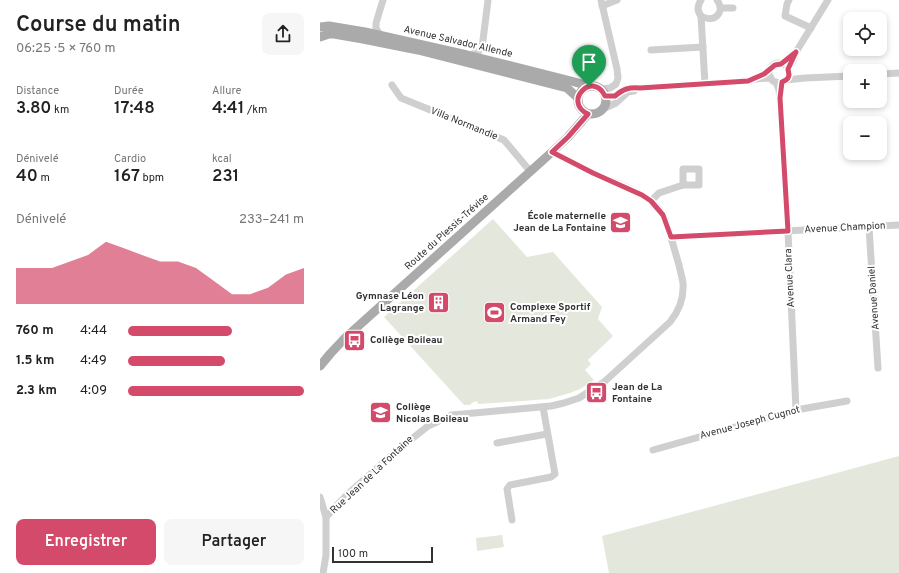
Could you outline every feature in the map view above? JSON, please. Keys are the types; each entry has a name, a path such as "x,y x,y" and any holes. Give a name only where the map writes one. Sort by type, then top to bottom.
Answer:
{"main road":[{"name":"Avenue Salvador Allende","path":"320,27 329,26 380,35 589,86"},
{"path":"320,37 330,34 344,35 418,50 567,88 578,98"},
{"path":"589,86 593,86 603,92 606,100 603,109 596,114 588,114 581,109 578,98 582,90 589,86"},
{"name":"Route du Plessis-Trévise","path":"320,366 345,338 552,152 568,137 588,114"}],"street":[{"path":"380,35 376,28 376,23 383,0"},
{"path":"467,55 477,53 482,48 488,0"},
{"path":"603,92 616,84 618,78 602,3 617,0"},
{"path":"701,0 698,4 698,8 701,16 705,84"},
{"path":"701,16 710,20 718,16 721,8 720,3 717,0"},
{"path":"789,0 781,17 811,28"},
{"path":"779,81 789,75 788,71 796,52 828,0"},
{"path":"721,8 733,8"},
{"path":"651,50 703,47"},
{"path":"748,81 764,74 775,65 781,64 796,52"},
{"path":"781,64 786,67 791,75 805,78"},
{"path":"770,69 770,72 779,81"},
{"path":"887,74 899,73"},
{"path":"603,92 615,96 620,91 632,87 640,88 705,84 748,81 765,78 779,81 843,76"},
{"name":"Avenue Clara","path":"779,81 788,231 796,410"},
{"name":"Villa Normandie","path":"392,85 401,98 504,140 530,172"},
{"path":"603,109 616,102 628,92 640,88"},
{"name":"Rue Jean de La Fontaine","path":"326,517 349,493 399,449 428,426 452,415 543,407 564,403 579,398 604,382 670,322 676,314 680,304 683,282 671,237 663,215 651,201 642,195 593,173 552,152"},
{"path":"651,201 658,193 683,185"},
{"name":"Avenue Champion","path":"671,237 899,225"},
{"name":"Avenue Daniel","path":"869,227 878,368"},
{"name":"Avenue Joseph Cugnot","path":"653,450 796,410 847,401"},
{"path":"512,520 507,489 510,485 551,477 555,474 543,407"},
{"path":"497,443 547,434"},
{"path":"320,497 326,517 326,555 323,573"}],"shaded area":[{"name":"Complexe Sportif Armand Fey","path":"493,219 527,257 553,252 602,307 598,319 613,336 588,360 591,364 585,370 594,380 580,389 549,399 479,404 476,401 470,405 464,405 384,317"},
{"path":"899,456 899,573 609,573 602,536"},
{"path":"502,535 504,547 477,551 476,538"}],"place":[{"name":"École maternelle Jean de La Fontaine","path":"621,222"},
{"name":"Gymnase Léon Lagrange","path":"439,302"},
{"name":"Complexe Sportif Armand Fey","path":"494,313"},
{"name":"Collège Boileau","path":"354,340"},
{"name":"Jean de La Fontaine","path":"597,393"},
{"name":"Collège Nicolas Boileau","path":"380,413"}],"route":[{"path":"796,52 788,69 788,78 782,82 780,98 788,231 671,237 663,215 651,201 642,195 593,173 552,152 568,137 588,114 579,106 578,98 582,90 589,86 601,89 605,96 615,96 620,91 632,87 640,88 748,81 764,74 772,66 781,64 796,52"}]}
